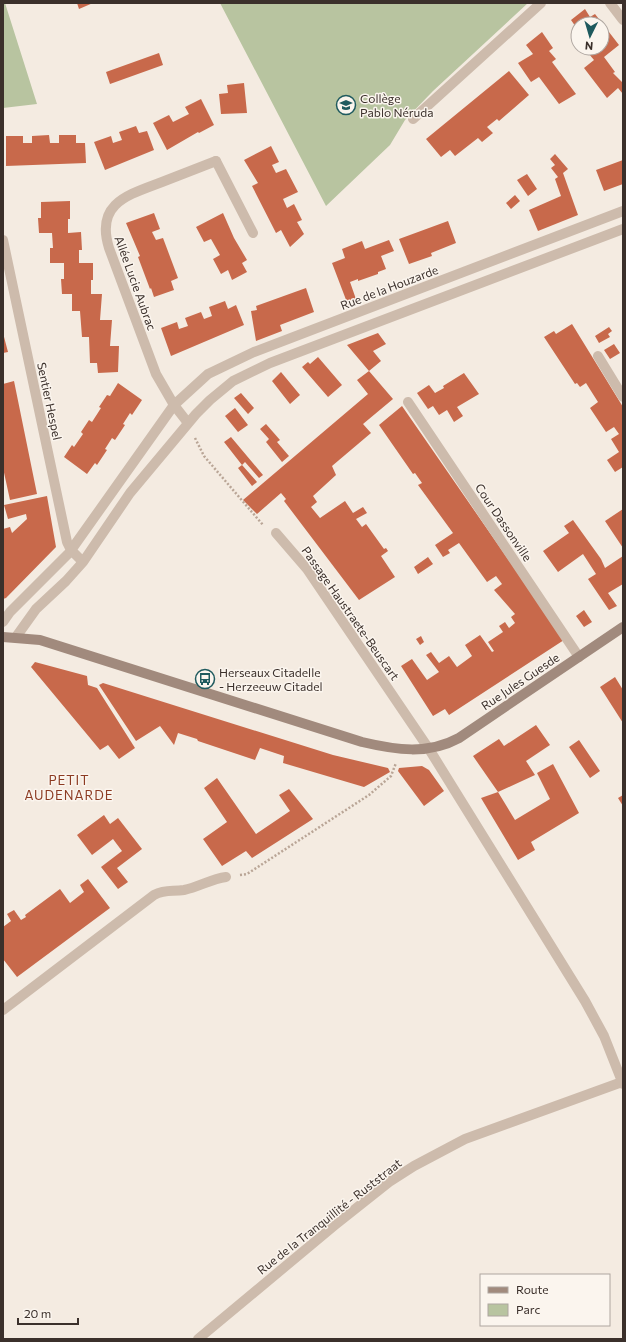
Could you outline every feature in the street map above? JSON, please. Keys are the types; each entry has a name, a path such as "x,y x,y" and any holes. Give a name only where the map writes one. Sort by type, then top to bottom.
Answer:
{"main road":[{"name":"Rue Jules Guesde","path":"3,637 16,637 54,645 362,742 400,750 430,749 446,745 466,734 623,627"}],"street":[{"path":"412,119 541,3"},
{"path":"610,3 623,20"},
{"name":"Allée Lucie Aubrac","path":"188,423 174,405 153,367 109,248 105,232 106,224 111,210 127,195 216,161 253,233"},
{"name":"Rue de la Houzarde","path":"3,622 10,612 71,550 174,405 208,374 254,352 623,212"},
{"path":"16,637 36,609 66,581 83,562 130,493 188,423 221,390 258,368 623,229"},
{"name":"Sentier Hespel","path":"3,240 64,532 71,550 83,562"},
{"path":"598,356 623,397"},
{"name":"Cour Dassonville","path":"408,402 579,657"},
{"name":"Passage Haustraete-Beuscart","path":"276,533 307,569 430,749 585,1001 604,1036 622,1083"},
{"path":"3,1010 154,895 164,890 184,890 214,878 226,877"},
{"name":"Rue de la Tranquillité - Ruststraat","path":"198,1339 335,1224 389,1182 414,1166 465,1139 622,1083"}],"path":[{"path":"188,423 204,456 263,525 276,533"},
{"path":"226,877 247,874 254,870 369,795 391,776 395,763 403,763"}],"green space":[{"path":"3,3 5,3 37,104 3,108"},
{"name":"Collège Pablo Néruda","path":"220,3 528,3 433,91 405,120 390,145 326,206"}],"building":[{"path":"77,3 93,3 79,9"},
{"path":"585,9 589,16 576,16"},
{"path":"542,32 553,48 549,51 556,59 552,62 576,94 559,104 539,77 531,82 518,63 533,54 526,45"},
{"path":"610,33 619,45 610,52"},
{"path":"159,53 163,65 110,84 106,72"},
{"path":"591,56 605,56 604,57 615,72 613,73 623,83 623,94 618,88 607,98 584,68 594,60"},
{"path":"509,71 529,95 499,121 497,119 487,127 493,133 482,142 478,138 455,156 450,150 441,157 426,139"},
{"path":"244,83 247,113 221,114 219,94 228,93 227,85"},
{"path":"201,99 214,125 199,133 198,132 167,150 153,123 169,115 173,122 189,114 185,107"},
{"path":"136,126 139,133 147,131 154,150 105,170 94,142 111,136 113,143 122,140 119,132"},
{"path":"49,135 50,143 59,143 59,135 76,135 76,143 85,143 86,163 6,166 6,136 23,136 23,143 32,143 32,136"},
{"path":"271,146 279,162 272,165 276,173 286,169 298,192 283,199 287,208 294,204 302,220 297,222 304,234 290,247 281,230 276,233 252,186 258,183 244,160"},
{"path":"555,154 568,169 563,173 578,215 538,231 529,210 561,196 555,179 558,177 551,168 555,165 550,159"},
{"path":"623,160 623,184 604,191 596,170"},
{"path":"527,174 537,189 528,196 517,180"},
{"path":"515,195 520,201 511,209 506,203"},
{"path":"70,201 68,233 81,232 82,250 79,250 79,263 93,263 91,294 102,294 100,320 112,320 110,346 119,346 118,372 98,373 97,363 90,363 89,337 82,337 80,311 72,311 72,294 62,294 61,279 64,279 64,263 50,263 50,248 53,248 52,233 39,233 38,218 41,218 41,202"},
{"path":"154,213 160,229 152,232 156,240 163,238 178,278 171,281 174,290 154,297 138,257 140,256 126,223"},
{"path":"223,213 234,238 247,260 242,263 247,272 232,280 228,270 221,274 213,259 220,255 211,239 204,242 196,227"},
{"path":"448,221 456,243 431,253 432,256 409,264 399,239"},
{"path":"389,240 394,251 381,256 386,269 378,272 378,274 358,281 358,279 350,282 357,302 348,305 332,263 345,258 342,249 362,241 365,249"},
{"path":"306,288 314,312 280,325 282,331 256,341 251,311 257,310 256,306"},
{"path":"225,301 228,309 236,305 244,325 171,356 161,328 177,322 179,329 188,326 185,318 201,312 204,319 212,316 209,307"},
{"path":"572,324 623,407 623,467 615,472 607,460 619,452 611,439 619,434 614,427 606,432 590,408 598,402 586,383 580,387 577,383 575,384 544,337 554,331 556,334"},
{"path":"609,327 612,331 608,334 610,337 599,343 595,336"},
{"path":"3,333 8,352 3,353"},
{"path":"378,333 386,344 373,351 381,361 369,371 347,345"},
{"path":"614,344 620,353 610,359 604,350"},
{"path":"318,357 342,385 328,397 302,367 308,362 310,364"},
{"path":"369,371 393,399 363,424 371,433 332,466 336,475 313,496 317,502 311,507 320,518 345,501 353,513 363,507 367,513 356,519 362,527 366,524 384,549 386,548 388,551 381,556 395,577 359,600 284,501 286,499 281,493 257,514 243,500 368,394 357,380"},
{"path":"281,372 300,395 290,404 272,381"},
{"path":"464,373 479,394 457,407 463,416 454,422 447,410 439,415 433,406 428,409 417,393 429,385 435,393 444,388 443,386"},
{"path":"14,381 37,494 10,500 3,468 3,384"},
{"path":"118,383 142,400 132,415 130,413 123,424 125,425 115,440 112,438 105,449 107,450 97,465 95,463 87,474 64,457 72,445 74,447 83,434 81,432 89,420 92,422 107,395 110,396"},
{"path":"241,393 254,408 248,414 234,398"},
{"path":"402,406 564,640 449,715 445,709 433,716 401,666 412,659 427,680 439,672 426,655 431,652 439,663 449,656 457,667 472,656 465,645 480,635 492,652 494,651 488,642 503,632 499,626 505,622 509,628 515,623 511,617 515,614 494,590 502,584 496,576 487,582 459,543 448,550 450,553 443,557 435,545 453,533 418,485 422,483 415,473 413,474 379,425"},
{"path":"235,408 248,425 238,432 225,416"},
{"path":"266,424 280,440 277,442 289,456 282,462 266,442 269,439 260,429"},
{"path":"231,437 263,475 259,478 245,462 242,465 224,442"},
{"path":"242,465 257,482 252,486 238,468"},
{"path":"47,496 56,547 6,598 3,599 3,529 10,527 12,533 27,519 26,514 8,519 4,505"},
{"path":"623,509 622,530 623,548 605,521"},
{"path":"573,520 601,559 605,568 623,556 623,584 608,593 617,606 609,610 588,579 596,574 583,554 558,572 543,551 569,533 564,526"},
{"path":"428,557 433,564 418,574 414,567"},
{"path":"584,610 592,622 584,627 576,616"},
{"path":"421,636 424,642 420,645 416,639"},
{"path":"35,662 87,676 88,685 97,688 135,748 119,759 108,745 100,750 31,667"},
{"path":"615,677 623,690 623,723 600,687"},
{"path":"103,683 333,755 388,768 390,772 364,787 283,763 284,756 260,748 255,760 178,733 174,745 160,726 136,741 99,685"},
{"path":"536,725 550,745 526,761 535,775 498,792 473,756 499,739 504,746"},
{"path":"579,740 600,771 590,778 569,747"},
{"path":"553,764 579,813 531,842 535,850 518,860 481,798 498,792 515,820 550,799 537,773"},
{"path":"422,766 429,770 444,791 424,806 398,771 399,768"},
{"path":"217,778 256,834 290,811 279,795 289,789 313,819 252,858 246,851 222,866 203,839 227,822 204,788"},
{"path":"623,795 623,806 618,798"},
{"path":"104,815 110,824 118,818 142,849 117,868 128,882 118,889 101,867 122,851 113,839 92,855 77,835"},
{"path":"88,879 110,908 17,977 3,959 3,927 11,921 7,914 14,910 21,920 26,917 25,915 60,889 70,903 84,892 80,885"}],"place":[{"name":"Collège Pablo Néruda","path":"346,105"},
{"name":"Herseaux Citadelle - Herzeeuw Citadel","path":"205,679"}],"district":[{"name":"PETIT AUDENARDE","path":"69,788"}]}
